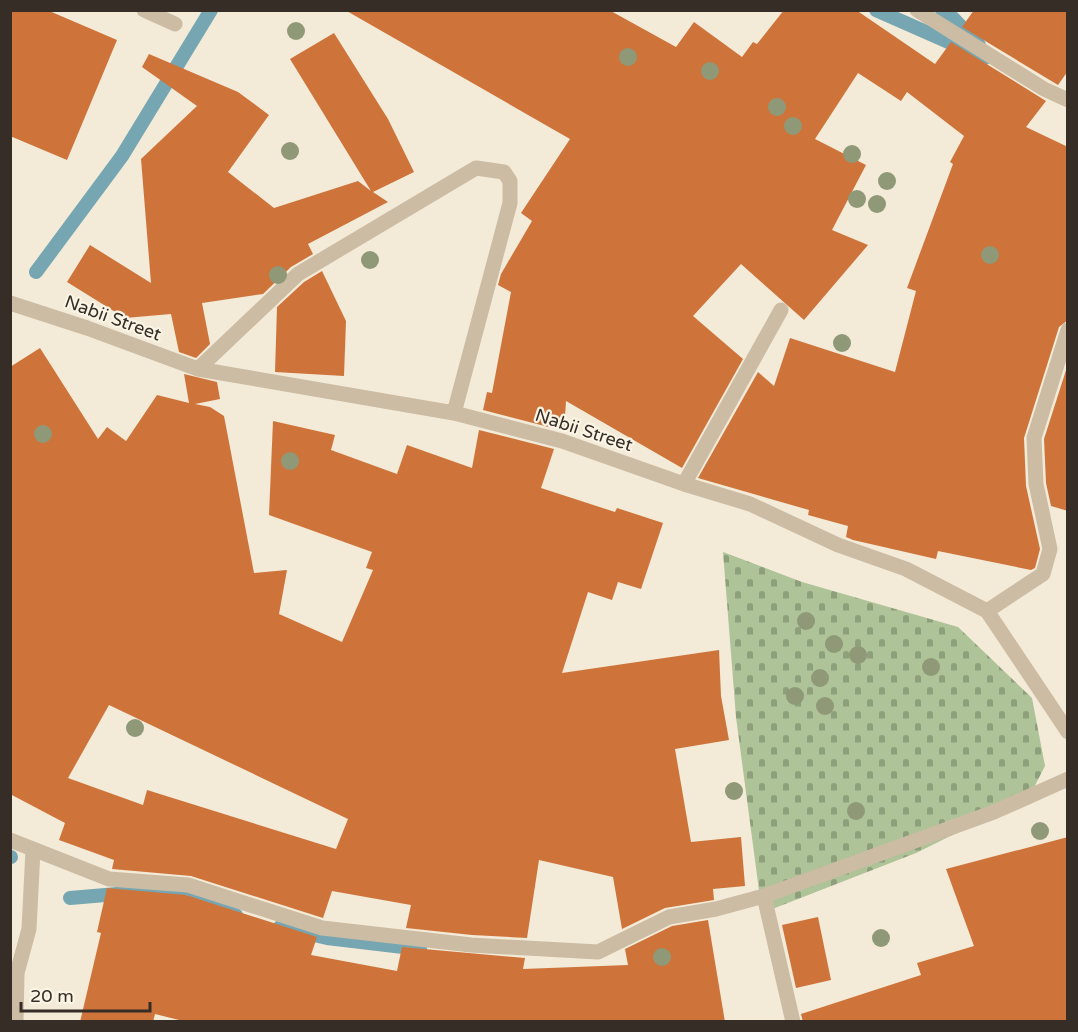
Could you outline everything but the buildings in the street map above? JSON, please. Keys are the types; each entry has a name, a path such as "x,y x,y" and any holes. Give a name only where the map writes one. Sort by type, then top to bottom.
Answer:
{"street":[{"path":"144,10 175,24"},
{"path":"917,10 1035,83 1068,100"},
{"path":"198,369 298,274 476,168 504,172 510,181 510,203 454,413"},
{"name":"Nabii Street","path":"10,303 87,328 198,369 454,413 562,441 684,484 750,504 838,545 906,569 987,611 1068,732"},
{"path":"684,484 781,310"},
{"path":"987,611 1043,574 1050,549 1036,484 1034,438 1068,330"},
{"path":"10,840 109,879 188,885 322,928 536,950 598,952 669,917 716,909 764,896 994,812 1068,779"},
{"path":"16,1022 17,973 28,929 33,850"},
{"path":"764,896 792,1022"}],"green space":[{"path":"723,552 802,582 958,627 1032,698 1045,766 1029,797 916,853 762,913 736,717"}],"waterway":[{"path":"36,272 122,156 211,10"},
{"path":"876,10 985,58"},
{"path":"942,10 979,45"},
{"path":"70,898 188,888 236,915"},
{"path":"280,927 327,938 420,949"}]}
